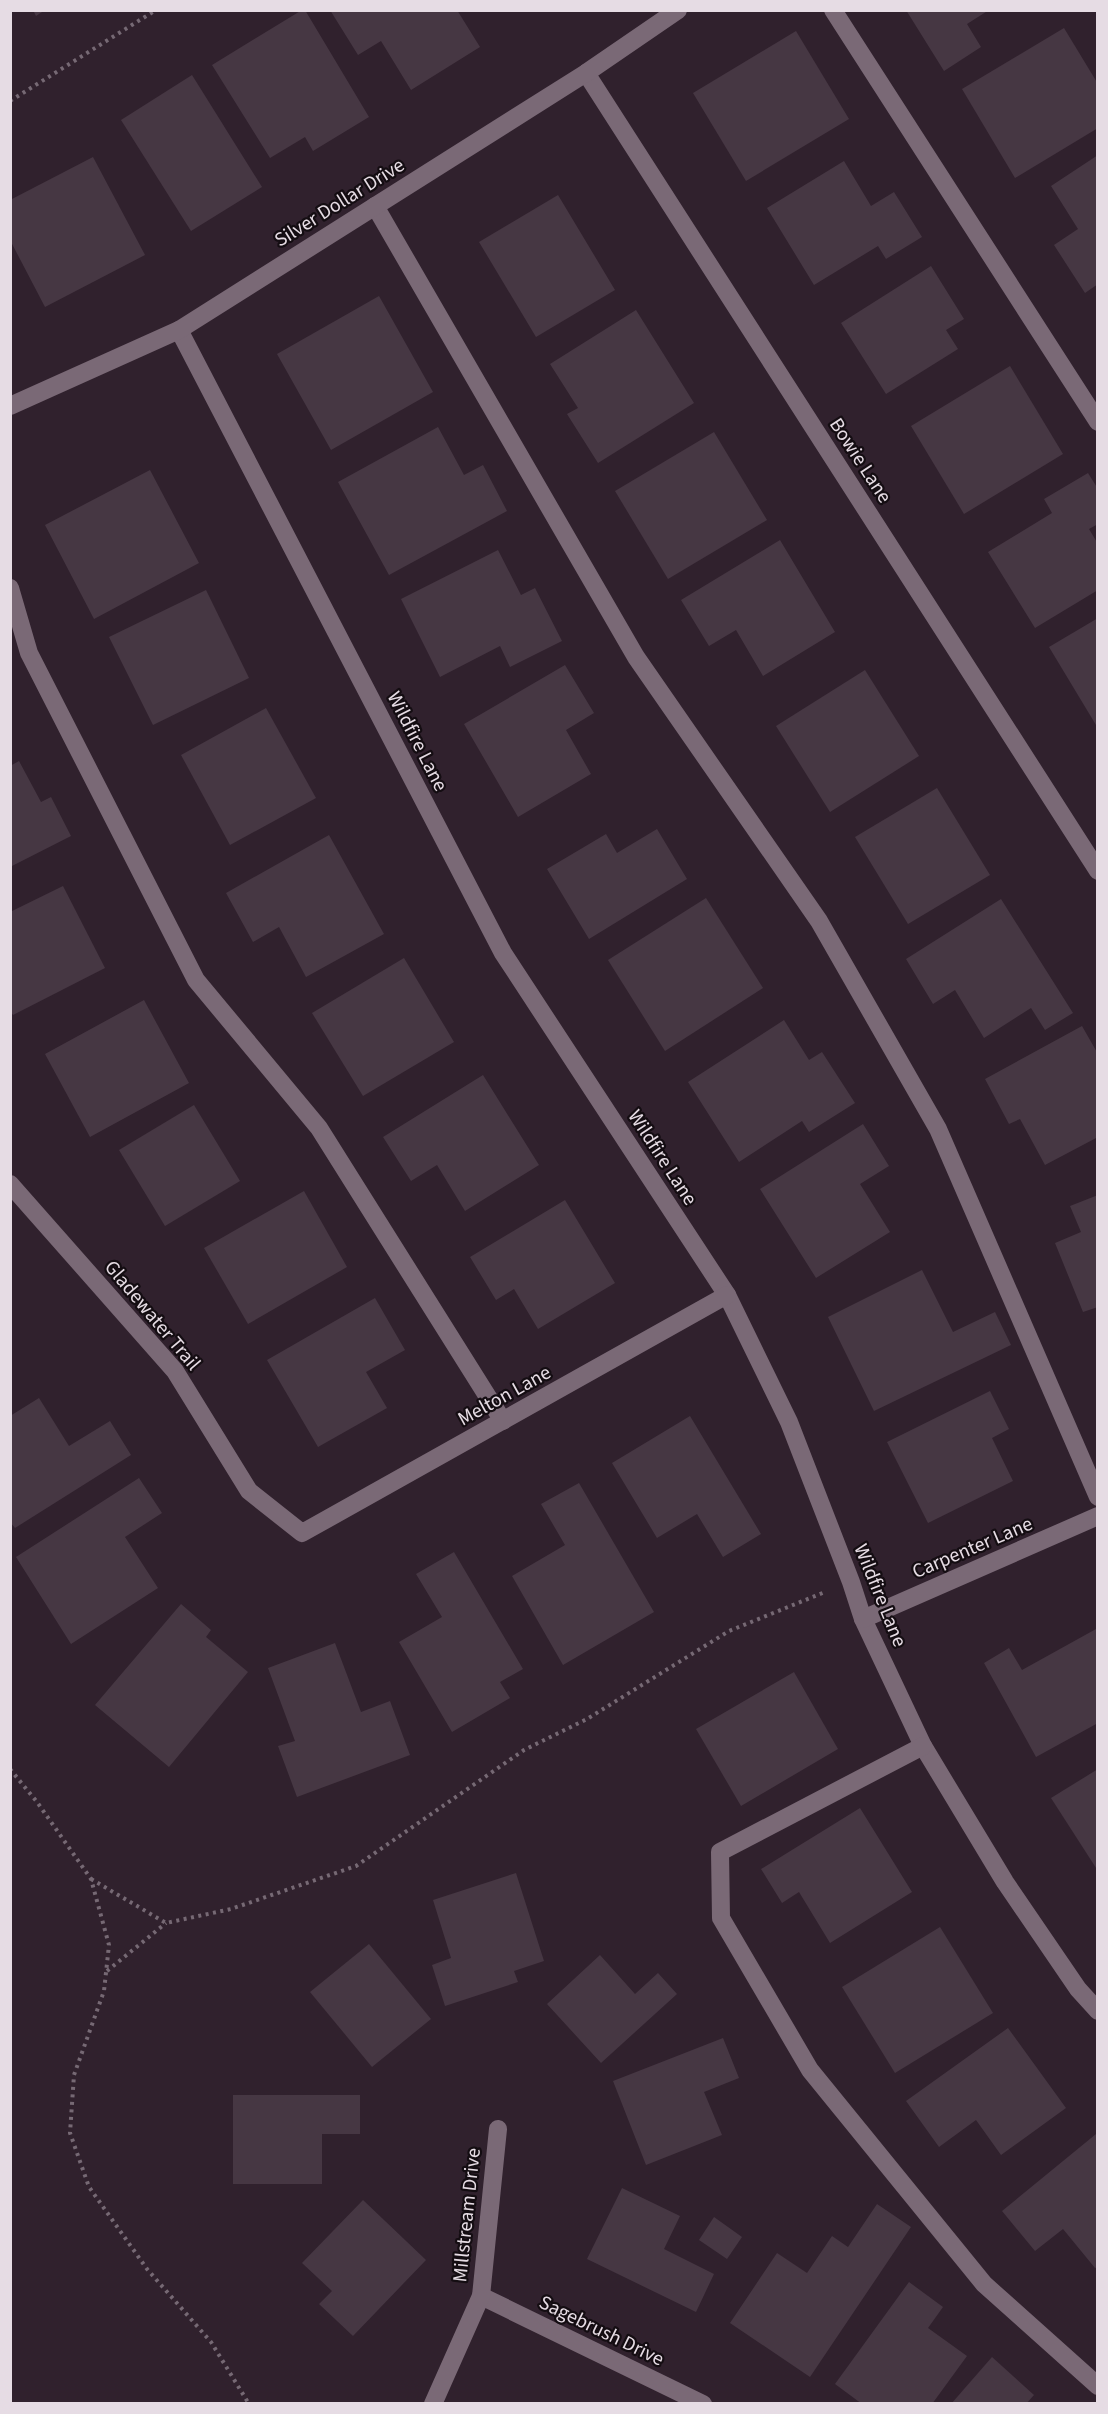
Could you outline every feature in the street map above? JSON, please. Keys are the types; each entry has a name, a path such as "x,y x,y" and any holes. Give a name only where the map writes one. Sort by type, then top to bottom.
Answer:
{"street":[{"name":"Silver Dollar Drive","path":"10,406 179,330 586,73 678,10"},
{"path":"833,10 1098,422"},
{"name":"Bowie Lane","path":"586,73 1098,871"},
{"path":"375,206 636,657 819,921 938,1129 1098,1497"},
{"name":"Wildfire Lane","path":"179,330 503,953 727,1295 789,1422 863,1619 923,1746 1005,1882 1078,1989 1098,2011"},
{"path":"10,588 29,653 196,980 319,1128 503,1421"},
{"name":"Gladewater Trail","path":"10,1184 175,1371 249,1491 302,1533"},
{"name":"Melton Lane","path":"302,1533 727,1295"},
{"name":"Carpenter Lane","path":"863,1619 1098,1516"},
{"path":"923,1746 720,1852 721,1918 810,2070 984,2284 1098,2386"},
{"name":"Millstream Drive","path":"433,2403 481,2296 498,2129"},
{"name":"Sagebrush Drive","path":"481,2296 703,2403"}],"path":[{"path":"10,101 156,10"},
{"path":"106,1971 166,1923 231,1909 356,1866 524,1750 587,1719 729,1631 851,1582"},
{"path":"10,1769 37,1802 91,1879 109,1945 104,1991 74,2075 70,2133 89,2187 147,2269 211,2342 249,2403"},
{"path":"91,1879 166,1923"}],"building":[{"path":"33,10 45,10 36,16"},
{"path":"305,10 369,117 313,151 305,137 270,158 212,65"},
{"path":"330,10 457,10 480,47 411,90 381,41 358,55"},
{"path":"906,10 989,10 967,24 981,47 944,71"},
{"path":"1064,28 1098,84 1098,128 1015,178 962,89"},
{"path":"796,31 849,119 746,181 693,93"},
{"path":"192,75 262,187 191,231 121,120"},
{"path":"1098,155 1098,284 1085,293 1054,245 1078,229 1051,186"},
{"path":"93,157 145,255 45,307 10,240 10,200"},
{"path":"844,161 871,206 894,192 922,237 886,259 878,246 814,285 767,208"},
{"path":"558,195 615,290 536,337 479,242"},
{"path":"931,266 964,319 946,330 958,349 886,394 841,323"},
{"path":"379,296 433,392 331,450 277,354"},
{"path":"636,310 694,403 598,463 567,414 578,408 550,364"},
{"path":"1010,366 1063,454 964,514 911,426"},
{"path":"438,427 464,475 483,465 507,511 389,575 338,482"},
{"path":"714,432 767,520 668,579 615,491"},
{"path":"150,470 199,563 94,619 45,525"},
{"path":"1088,473 1098,489 1098,524 1089,529 1098,544 1098,590 1035,628 988,552 1052,513 1044,499"},
{"path":"780,540 835,632 763,676 736,630 709,646 681,600"},
{"path":"498,550 521,595 535,588 562,641 510,667 500,646 440,677 401,599"},
{"path":"206,590 249,678 153,725 109,637"},
{"path":"1098,618 1098,724 1096,725 1049,647"},
{"path":"565,665 594,713 566,730 591,774 518,817 464,724"},
{"path":"865,670 919,756 830,812 776,726"},
{"path":"266,708 316,798 230,845 181,755"},
{"path":"19,761 41,802 51,797 71,836 10,867 10,766"},
{"path":"937,788 990,875 908,924 855,837"},
{"path":"657,829 687,879 589,939 547,869 606,834 617,853"},
{"path":"329,835 384,934 306,977 279,927 253,942 226,893"},
{"path":"63,886 105,968 13,1015 10,1011 10,912"},
{"path":"706,898 763,988 665,1051 608,960"},
{"path":"1001,899 1073,1013 1045,1030 1031,1008 984,1038 955,990 933,1004 906,959"},
{"path":"404,958 454,1042 363,1096 312,1013"},
{"path":"144,1000 189,1083 90,1137 45,1054"},
{"path":"784,1020 809,1060 822,1052 855,1103 809,1132 802,1121 739,1162 688,1082"},
{"path":"1082,1026 1098,1054 1098,1137 1045,1165 1020,1119 1009,1124 985,1079"},
{"path":"483,1075 539,1165 465,1211 437,1165 411,1181 383,1137"},
{"path":"194,1105 240,1181 165,1226 119,1150"},
{"path":"863,1124 889,1166 860,1184 890,1232 816,1278 760,1189"},
{"path":"304,1191 347,1267 248,1324 204,1248"},
{"path":"1098,1195 1098,1307 1083,1312 1055,1243 1081,1232 1070,1206"},
{"path":"565,1200 615,1283 538,1329 514,1289 496,1300 470,1257"},
{"path":"922,1270 953,1332 995,1312 1011,1345 874,1411 828,1317"},
{"path":"375,1298 405,1350 366,1372 387,1408 318,1447 267,1360"},
{"path":"990,1391 1009,1429 992,1438 1013,1481 928,1523 887,1442"},
{"path":"39,1398 69,1446 110,1421 131,1455 15,1528 10,1522 10,1416"},
{"path":"690,1416 761,1534 723,1557 697,1514 657,1538 612,1463"},
{"path":"139,1478 162,1513 125,1537 158,1588 71,1644 16,1557"},
{"path":"579,1483 654,1612 563,1665 512,1576 565,1545 541,1504"},
{"path":"454,1552 523,1669 500,1682 510,1698 452,1732 399,1642 442,1617 416,1574"},
{"path":"181,1604 211,1630 206,1637 248,1672 169,1767 95,1705"},
{"path":"1096,1629 1098,1632 1098,1723 1036,1757 984,1663 1009,1648 1022,1670"},
{"path":"335,1643 361,1712 390,1701 410,1755 297,1797 278,1746 295,1741 268,1668"},
{"path":"794,1672 838,1749 741,1806 696,1729"},
{"path":"1098,1769 1098,1871 1051,1798"},
{"path":"860,1808 912,1892 830,1943 799,1892 782,1903 761,1869"},
{"path":"516,1873 544,1961 514,1971 518,1982 445,2006 432,1965 451,1958 433,1900"},
{"path":"940,1927 993,2013 895,2073 842,1987"},
{"path":"369,1944 431,2019 372,2067 310,1992"},
{"path":"600,1955 635,1994 658,1973 677,1994 601,2063 547,2004"},
{"path":"1008,2028 1066,2108 1001,2155 976,2120 939,2147 906,2101"},
{"path":"723,2038 739,2078 704,2092 722,2135 646,2165 613,2081"},
{"path":"233,2095 360,2095 360,2134 322,2134 322,2184 233,2184"},
{"path":"1096,2134 1098,2137 1098,2267 1095,2268 1063,2229 1035,2251 1002,2211"},
{"path":"622,2188 680,2216 664,2249 714,2274 696,2312 587,2259"},
{"path":"363,2200 426,2260 353,2336 319,2304 332,2291 302,2263"},
{"path":"877,2204 911,2227 810,2377 730,2323 777,2253 807,2273 832,2236 848,2247"},
{"path":"714,2217 742,2237 727,2259 699,2240"},
{"path":"909,2282 943,2307 928,2328 967,2356 932,2404 862,2404 835,2384"},
{"path":"992,2357 1034,2395 1026,2404 951,2404"}]}
